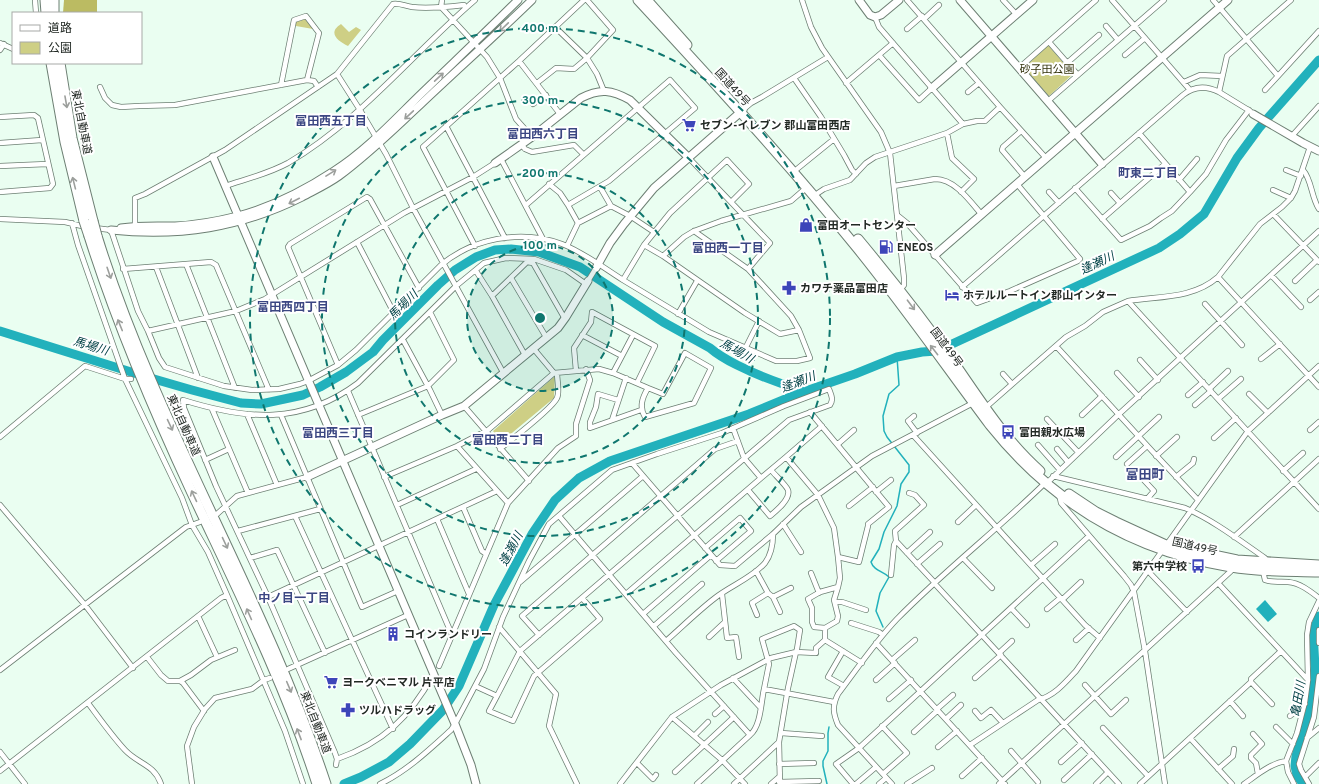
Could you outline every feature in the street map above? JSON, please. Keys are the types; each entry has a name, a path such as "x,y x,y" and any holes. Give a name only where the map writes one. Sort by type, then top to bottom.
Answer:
{"highway":[{"path":"45,0 46,12"},
{"path":"54,0 54,12"},
{"name":"国道49号","path":"638,0 818,193 897,293 952,367 1014,444 1050,480 1059,494 1090,516 1133,539 1232,567 1319,566"},
{"name":"国道49号","path":"647,0 897,293"},
{"name":"東北自動車道","path":"51,64 65,142 93,236 154,389 275,653 317,769 317,784"},
{"name":"東北自動車道","path":"60,64 72,138 88,221"},
{"name":"東北自動車道","path":"93,236 112,307 144,386 268,657 317,769 326,784"},
{"name":"国道49号","path":"952,367 973,403 1007,447 1028,468 1050,480 1096,512 1164,548 1265,566 1319,572"}],"street":[{"path":"35,0 36,12"},
{"path":"441,8 442,0"},
{"path":"225,186 269,172 287,164 318,142 360,110 452,19 475,0"},
{"path":"377,141 518,0"},
{"path":"0,220 72,223 82,226 134,232 176,232 211,228 239,219 307,187 334,171 377,141 480,50 532,0"},
{"path":"475,246 423,147 585,0 614,30 574,69 556,68 537,83"},
{"path":"802,0 811,28 828,57 881,132 890,153 898,215 904,281 904,285 897,293"},
{"path":"858,0 870,15 875,17 881,16 899,0"},
{"path":"907,0 1046,158"},
{"path":"960,0 1102,164"},
{"path":"1003,0 1016,14"},
{"path":"879,55 919,100 1032,0"},
{"path":"1019,68 1096,0"},
{"path":"1112,0 1190,90"},
{"path":"1048,101 1164,0"},
{"path":"1213,0 1278,76"},
{"path":"935,255 1228,0"},
{"path":"1219,92 1227,56 1291,0"},
{"path":"135,226 135,198 213,157 337,74 393,4 396,3 412,7 441,8 464,5"},
{"path":"907,29 939,5"},
{"path":"441,8 475,43 490,62 500,78 516,119 532,137"},
{"path":"281,85 294,20 306,16 319,33 307,80"},
{"path":"875,17 878,25 963,124"},
{"path":"1106,26 1118,40"},
{"path":"555,27 586,58 597,74 604,91"},
{"path":"1264,90 1319,31"},
{"path":"1067,63 1099,35"},
{"path":"1125,54 1145,38"},
{"path":"1049,42 1078,75"},
{"path":"846,83 893,43"},
{"path":"0,50 2,44 12,49"},
{"path":"218,514 237,496 307,477 464,406 558,328 565,319 610,243 630,216 654,188 751,103 828,57"},
{"path":"519,61 560,114"},
{"path":"337,74 360,110 504,374"},
{"path":"1184,82 1200,75 1222,76"},
{"path":"794,78 821,117 852,170 856,174"},
{"path":"100,87 105,98 112,105 121,107 175,105 307,80 314,81 318,87"},
{"path":"526,205 548,184 670,80 695,108 609,182 568,205"},
{"path":"968,92 979,82"},
{"path":"962,287 1183,94 1190,90 1207,88 1219,92 1291,137 1319,151"},
{"path":"148,332 236,311 271,295 413,208 473,177 532,137 581,98 590,93 604,91 620,94 638,107 770,243 748,270"},
{"path":"533,104 546,95"},
{"path":"1291,137 1319,106"},
{"path":"818,193 850,180 866,163 875,158 948,133 963,124 985,121 1000,107"},
{"path":"1075,188 1121,240 1150,226 1172,211 1206,174 1226,140 1251,112"},
{"path":"0,117 34,115 38,118 47,164 53,184 50,188 0,192"},
{"path":"446,126 505,238"},
{"path":"1022,131 1003,147 1002,150 1025,177"},
{"path":"948,133 952,158 974,179 962,192"},
{"path":"1139,133 1190,192"},
{"path":"797,169 834,139"},
{"path":"0,143 42,140"},
{"path":"521,144 527,150 532,152 575,146 583,154"},
{"path":"985,408 1066,337 1103,312 1128,301 1178,296 1194,291 1218,278 1260,224 1274,214 1291,198 1303,170 1310,147"},
{"path":"213,157 454,723 471,765 476,784"},
{"path":"1179,180 1197,159"},
{"path":"623,280 644,245 670,213 726,160 749,184 731,202"},
{"path":"498,161 526,205 543,240"},
{"path":"0,166 47,164"},
{"path":"1102,219 1166,164"},
{"path":"1286,170 1300,176"},
{"path":"1303,170 1319,209"},
{"path":"894,186 938,179 954,186 962,192 982,215"},
{"path":"548,184 560,193 578,223"},
{"path":"898,215 907,223 977,303 1010,291 1078,261 1080,258 1017,184"},
{"path":"600,187 611,206 630,216 654,232"},
{"path":"663,256 684,237 694,231 721,220 791,201 806,188"},
{"path":"1273,190 1291,198"},
{"path":"1049,192 1059,203"},
{"path":"1111,193 1120,203"},
{"path":"338,364 288,247 290,244 367,197 370,199 385,225 419,288"},
{"path":"567,246 578,223 611,206"},
{"path":"1274,214 1318,261 1295,281"},
{"path":"111,230 135,226 177,226 239,219"},
{"path":"72,223 78,245 122,373 182,498 192,525 208,552 228,595 285,731 303,784"},
{"path":"111,230 138,311 159,358 165,367 235,388 269,390 308,382 338,364 356,350 419,288 444,265 459,254 475,246 505,238 526,237 567,246 597,266 710,332 776,361 797,361 810,358 792,316 748,270 694,231"},
{"path":"892,784 838,725 835,718 834,702 862,662 896,620 1319,231"},
{"path":"357,242 394,313"},
{"path":"644,245 663,256 744,313 780,334 799,330"},
{"path":"336,765 337,759 268,597 205,460 184,408 184,400 212,409 247,414 281,415 318,404 348,391 364,378 403,340 455,284 476,271 484,264 498,259 534,259 566,270 587,283"},
{"path":"123,269 211,262 215,264 269,390"},
{"path":"492,296 527,262 533,263 565,319"},
{"path":"186,264 235,388"},
{"path":"156,267 179,324 198,378"},
{"path":"476,271 492,296 525,355"},
{"path":"1272,275 1301,307"},
{"path":"511,278 546,337"},
{"path":"1218,278 1242,302 1319,387"},
{"path":"678,314 697,281"},
{"path":"1310,300 1319,292"},
{"path":"1128,301 1319,509"},
{"path":"1205,304 1242,345"},
{"path":"358,415 428,386 454,360 430,312"},
{"path":"576,371 574,348 591,322 592,312 632,335 655,346 637,383"},
{"path":"746,347 759,321"},
{"path":"582,335 622,356"},
{"path":"613,373 632,335"},
{"path":"403,340 442,415"},
{"path":"1262,360 1280,344"},
{"path":"1056,346 1138,437 1198,500"},
{"path":"500,449 550,407 557,399 556,373 533,348"},
{"path":"384,478 457,446 486,431 556,373 586,369 599,369 626,378 663,394 685,353 711,368 694,403 645,417 641,410 643,397 648,388"},
{"path":"1140,360 1158,380"},
{"path":"0,437 85,366 125,379 131,379"},
{"path":"970,745 1062,686 1076,671 1248,431 1319,366"},
{"path":"439,666 508,503 558,448 576,436 576,424 590,380 586,369"},
{"path":"1195,405 1228,371"},
{"path":"1117,373 1139,397"},
{"path":"1004,374 1012,384"},
{"path":"612,420 626,378"},
{"path":"1218,399 1241,379"},
{"path":"1188,395 1203,382"},
{"path":"380,784 404,770 418,759 445,735 454,723 484,669 499,627 518,583 542,534 549,524 612,470 733,428 829,389 832,401 830,405 788,420 520,651 489,711 513,721 534,676 600,619 582,598"},
{"path":"348,391 452,636"},
{"path":"618,400 598,394 596,407 590,422 590,428 641,410"},
{"path":"1249,394 1268,413"},
{"path":"1082,415 1102,396"},
{"path":"632,463 716,561 720,565 734,566 773,534 801,507 872,456 973,403"},
{"path":"464,406 529,481"},
{"path":"212,409 248,493"},
{"path":"810,412 889,507 868,524 859,562 838,557"},
{"path":"247,414 277,485"},
{"path":"281,415 362,607 398,592"},
{"path":"914,416 908,421 915,434 976,505 1061,598 1100,638"},
{"path":"1116,457 1159,417"},
{"path":"1214,438 1236,418"},
{"path":"1047,419 1078,452"},
{"path":"1310,430 1319,422"},
{"path":"626,594 822,426"},
{"path":"733,428 744,458 761,478"},
{"path":"838,444 854,430"},
{"path":"1156,456 1178,437"},
{"path":"539,635 522,616 716,449 738,442"},
{"path":"1038,445 1060,470"},
{"path":"457,446 508,503"},
{"path":"1127,464 1147,446"},
{"path":"205,460 229,449"},
{"path":"1057,449 1068,462"},
{"path":"1283,471 1303,453"},
{"path":"786,457 818,495 834,528 840,578 838,587 834,600 838,616 837,621 825,628 814,627 812,622 812,608 808,599 819,593 838,587"},
{"path":"1176,477 1192,463 1194,459"},
{"path":"1234,537 1319,459"},
{"path":"396,505 476,469"},
{"path":"748,490 770,516 781,508 788,494 788,489 771,470"},
{"path":"518,583 643,476"},
{"path":"1141,477 1154,491 1147,499"},
{"path":"876,492 891,480"},
{"path":"1050,480 1147,499 1191,511 1265,558 1265,580 1290,582 1299,585 1319,600 1309,622 1307,635 1308,680 1305,704 1293,744 1286,761 1288,772 1294,784"},
{"path":"849,506 873,487"},
{"path":"268,597 496,491"},
{"path":"892,575 894,545 896,541 895,531 924,505 915,494 909,493"},
{"path":"1059,494 1061,503 1124,576 1134,592 1145,651 1165,784"},
{"path":"0,504 85,606 133,668"},
{"path":"958,522 976,505"},
{"path":"463,507 482,551 486,554"},
{"path":"238,531 320,510"},
{"path":"295,516 393,729"},
{"path":"559,516 710,692 750,735"},
{"path":"705,548 740,518 751,531 716,561"},
{"path":"437,519 469,594"},
{"path":"0,670 186,527 200,522"},
{"path":"783,524 801,552"},
{"path":"906,553 930,532"},
{"path":"666,641 722,594 756,571 765,563 772,543 773,534"},
{"path":"853,784 836,764 859,748 1090,536"},
{"path":"896,541 1119,784"},
{"path":"917,564 940,544"},
{"path":"1031,565 1055,544"},
{"path":"250,558 277,550 325,653"},
{"path":"643,614 711,555"},
{"path":"963,558 992,588"},
{"path":"876,644 982,758 1002,783 1231,571 1232,567"},
{"path":"756,571 768,594 773,596 780,612"},
{"path":"1148,571 1187,612"},
{"path":"811,573 819,593"},
{"path":"1047,610 1059,599 1064,598 1081,582"},
{"path":"1218,583 1308,680"},
{"path":"654,626 702,584"},
{"path":"773,596 791,588"},
{"path":"722,594 727,638 736,637 739,656"},
{"path":"757,615 752,603 768,594"},
{"path":"0,770 88,704 198,616 228,595"},
{"path":"835,602 842,602 866,610"},
{"path":"1011,608 1027,625"},
{"path":"288,669 408,615"},
{"path":"198,616 217,657"},
{"path":"709,637 725,622"},
{"path":"850,623 879,632 883,635"},
{"path":"697,784 754,732 757,726 769,664 762,639 794,626 800,630 779,742 779,781"},
{"path":"499,627 556,694 549,726 577,784"},
{"path":"620,784 672,718 733,678 771,658 796,652 816,653 816,648 825,640 825,628"},
{"path":"1076,640 1089,628"},
{"path":"1319,630 1319,643"},
{"path":"825,640 862,662"},
{"path":"876,680 915,640"},
{"path":"975,678 1012,641"},
{"path":"147,657 161,675 168,681 180,681 217,657 235,650"},
{"path":"843,651 828,677 844,686"},
{"path":"1140,784 1230,702 1251,682 1251,679 1281,651"},
{"path":"1309,784 1299,764 1314,717 1319,676"},
{"path":"192,784 187,746 191,733 204,711 215,698 252,689 264,680 270,678"},
{"path":"337,759 359,749 393,729 415,705 435,678"},
{"path":"733,678 760,707"},
{"path":"889,699 910,680"},
{"path":"180,681 204,711"},
{"path":"1251,682 1272,704"},
{"path":"1085,685 1112,714 1126,700"},
{"path":"475,686 497,696"},
{"path":"764,689 834,702"},
{"path":"914,732 952,695"},
{"path":"1230,702 1243,716"},
{"path":"88,704 125,750 158,775 161,784"},
{"path":"1290,716 1305,704"},
{"path":"946,719 961,705"},
{"path":"715,714 724,706"},
{"path":"975,711 981,718 991,710 1003,723"},
{"path":"675,772 734,717"},
{"path":"672,718 722,760 745,784"},
{"path":"694,736 708,722"},
{"path":"879,784 907,753 882,726"},
{"path":"1276,727 1293,744"},
{"path":"1103,728 1148,776"},
{"path":"1307,738 1319,728"},
{"path":"938,747 957,731"},
{"path":"781,733 822,736"},
{"path":"1253,734 1262,744 1251,755 1251,758 1256,763 1258,774"},
{"path":"1190,738 1232,784"},
{"path":"734,784 779,742"},
{"path":"1061,762 1082,743"},
{"path":"1218,769 1233,756 1234,749"},
{"path":"1011,751 1038,782"},
{"path":"0,752 25,784"},
{"path":"1064,780 1092,754"},
{"path":"962,776 982,758"},
{"path":"1244,784 1258,774 1280,762 1286,761"},
{"path":"637,763 652,779 656,775"},
{"path":"779,764 814,763"},
{"path":"1305,777 1319,763"},
{"path":"856,784 876,767"},
{"path":"907,784 932,768"},
{"path":"1096,784 1108,772"},
{"path":"771,784 779,781 819,781"}],"green space":[{"path":"305,19 313,29 296,26 296,22"},
{"path":"341,24 349,32 356,27 361,30 348,46 341,42 334,34 337,27"},
{"name":"砂子田公園","path":"1048,45 1073,74 1049,96 1024,68"},
{"path":"555,376 554,398 501,442 493,431"}],"shaded area":[{"path":"64,0 97,0 97,12 63,12"}],"water":[{"path":"1265,600 1277,614 1268,622 1256,609"}],"waterway":[{"name":"逢瀬川","path":"344,784 389,762 410,744 443,710 459,686 494,605 532,534 555,500 579,478 610,461 749,414 800,393 855,374 897,357 922,352 937,351 1159,248 1180,234 1204,214 1237,158 1259,128 1319,60"},
{"name":"馬場川","path":"0,331 192,390 241,403 261,404 303,395 346,372 373,352 383,340 455,270 476,257 495,250 511,249 539,252 580,267 663,322 710,348 719,355 745,369 778,383 804,391"},
{"path":"883,627 876,611 880,593 889,577 876,569 871,562 879,549 884,532 897,506 901,484 909,472 909,465 884,431 883,416 889,394 899,385 897,357"},
{"name":"亀田川","path":"1303,784 1297,775 1295,766 1296,756 1310,711 1315,667 1313,633 1319,616"},
{"path":"827,784 823,761 828,751 829,727"}],"place":[{"name":"セブン-イレブン 郡山富田西店","path":"689,125"},
{"name":"富田オートセンター","path":"806,225"},
{"name":"ENEOS","path":"886,247"},
{"name":"カワチ薬品富田店","path":"789,288"},
{"name":"ホテルルートイン郡山インター","path":"952,295"},
{"name":"富田親水広場","path":"1008,432"},
{"name":"第六中学校","path":"1198,566"},
{"name":"コインランドリー","path":"393,634"},
{"name":"ヨークベニマル 片平店","path":"331,682"},
{"name":"ツルハドラッグ","path":"348,710"}],"district":[{"name":"富田西五丁目","path":"331,121"},
{"name":"富田西六丁目","path":"543,134"},
{"name":"町東二丁目","path":"1148,173"},
{"name":"富田西一丁目","path":"728,248"},
{"name":"富田西四丁目","path":"293,307"},
{"name":"富田西三丁目","path":"338,433"},
{"name":"富田西二丁目","path":"508,440"},
{"name":"富田町","path":"1145,474"},
{"name":"中ノ目一丁目","path":"294,598"}]}
